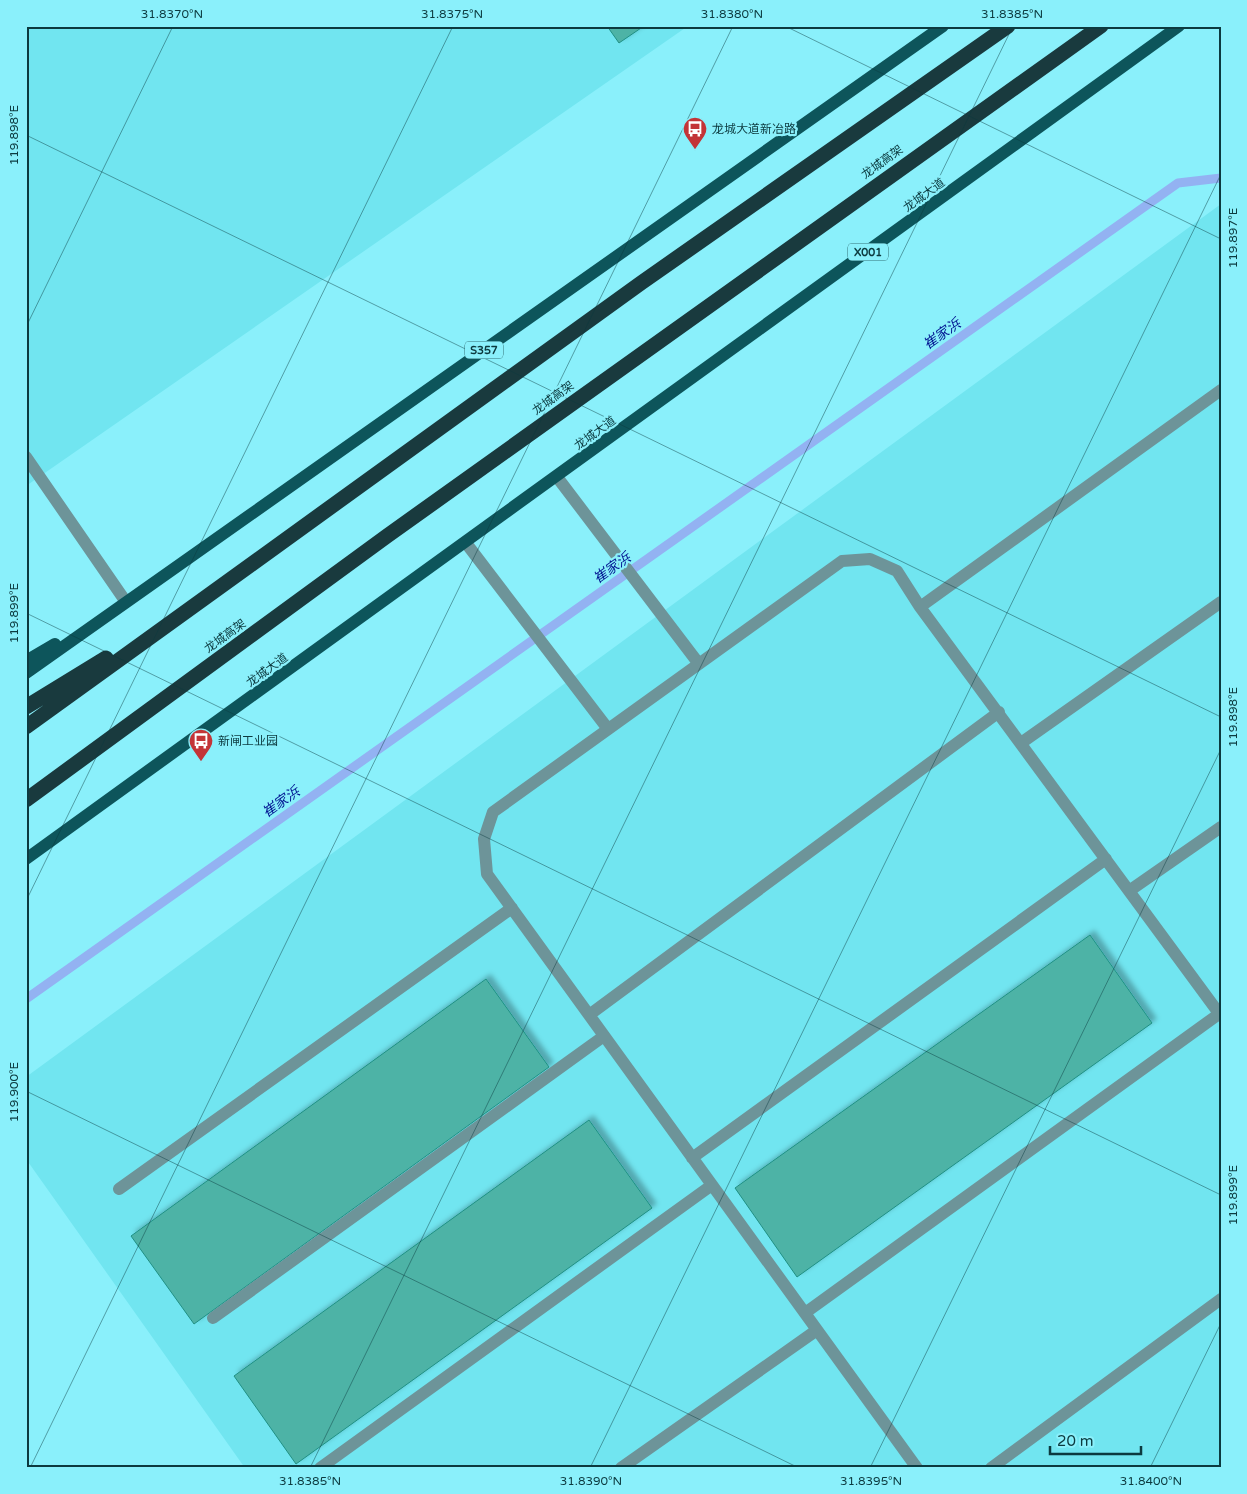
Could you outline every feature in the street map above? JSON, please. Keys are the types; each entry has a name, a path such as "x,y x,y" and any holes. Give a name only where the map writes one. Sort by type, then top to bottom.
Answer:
{"highway":[{"path":"26,727 641,283 1008,26"},
{"name":"龙城高架","path":"26,800 387,536 1101,26"},
{"path":"26,707 201,600"}],"main road":[{"name":"S357","path":"26,674 943,26"},
{"name":"龙城大道","path":"26,858 466,543 1179,26"},
{"path":"26,661 126,602"}],"street":[{"path":"920,607 1221,390"},
{"path":"26,458 126,602"},
{"path":"557,477 699,664"},
{"path":"466,543 608,729"},
{"path":"805,1314 1220,1015 896,572 870,559 842,561 493,812 484,839 486,874 512,908 692,1158 712,1185 805,1314 917,1468"},
{"path":"1021,743 1221,602"},
{"path":"589,1015 999,712"},
{"path":"1129,890 1221,827"},
{"path":"692,1158 1106,859"},
{"path":"119,1189 512,908"},
{"path":"213,1318 604,1036"},
{"path":"320,1468 712,1185"},
{"path":"991,1468 1221,1299"},
{"path":"621,1468 817,1330"}],"shaded area":[{"path":"26,26 688,26 26,486"},
{"path":"1221,204 1221,1468 245,1468 26,1159 26,1077"}],"building":[{"path":"607,26 644,26 619,43"},
{"path":"1090,935 1152,1023 797,1277 735,1188"},
{"path":"486,979 549,1067 194,1324 131,1236"},
{"path":"589,1120 652,1208 296,1464 234,1376"}],"waterway":[{"name":"崔家浜","path":"26,999 1178,183 1221,178"}],"place":[{"name":"龙城大道新冶路","path":"695,150"},
{"name":"新闸工业园","path":"201,762"}]}
